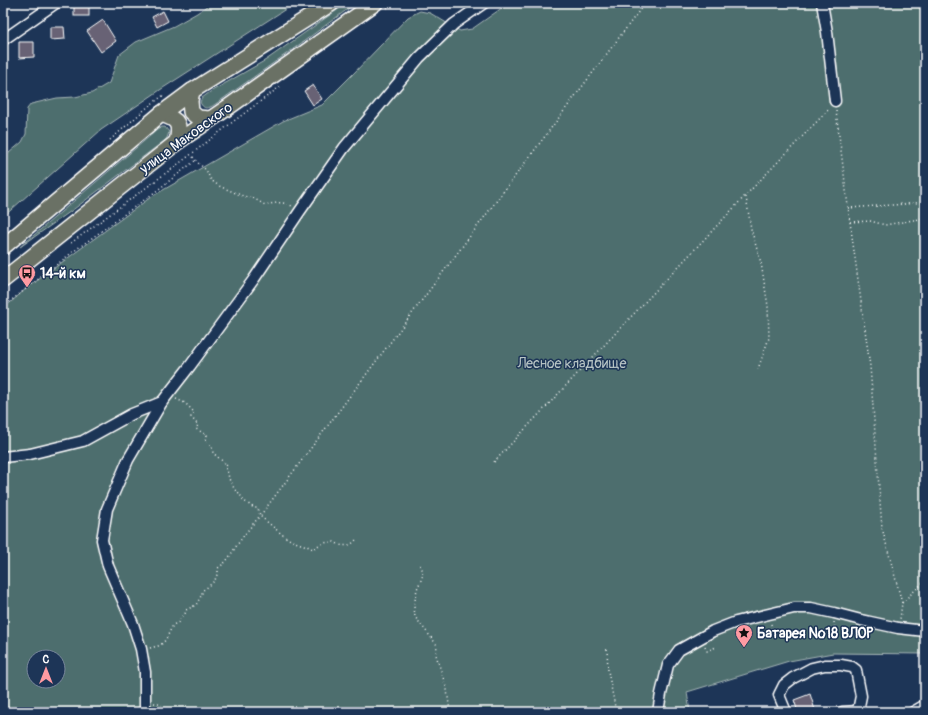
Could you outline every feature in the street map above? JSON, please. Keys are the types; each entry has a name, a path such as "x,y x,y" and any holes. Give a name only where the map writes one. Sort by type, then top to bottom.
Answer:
{"highway":[{"path":"3,247 161,114 192,91 332,3"},
{"name":"улица Маковского","path":"6,286 177,142 375,3"},
{"path":"192,91 190,101 191,112 198,118 210,119"},
{"path":"161,114 170,117 177,122 180,131 177,142"}],"street":[{"path":"3,40 56,3"},
{"path":"145,712 145,672 141,649 133,624 108,566 102,540 107,509 128,460 165,398 254,279 344,148 419,58 454,24 484,3"},
{"path":"822,3 835,101"},
{"path":"3,457 30,454 83,441 165,398"},
{"path":"658,712 668,665 679,650 700,638 736,622 794,608 811,608 834,612 861,620 898,628 925,630"},
{"path":"786,712 779,695 784,685 793,678 812,668 825,665 841,665 852,667 856,670 861,696 858,711 842,712"},
{"path":"913,712 925,705"}],"path":[{"path":"141,649 152,648 163,643 173,625 179,622 186,610 196,605 203,590 215,580 218,568 228,559 240,540 260,516 644,3"},
{"path":"494,462 835,101"},
{"path":"835,101 870,366 882,528 902,604 902,616 898,628"},
{"path":"69,245 234,121"},
{"path":"193,157 206,170 211,180 219,186 243,196 253,198 265,205 286,203 300,211"},
{"path":"3,307 74,251 196,160"},
{"path":"745,196 751,229 761,263 768,306 769,338 758,369"},
{"path":"848,208 925,202"},
{"path":"850,222 870,221 885,225 925,218"},
{"path":"3,296 6,286"},
{"path":"165,398 185,403 194,412 191,417 198,425 196,429 207,434 206,440 212,447 213,453 227,464 225,468 235,490 244,501 254,508 258,508 260,516 292,542 313,549 317,545 332,542 342,545 350,544 355,542 357,538"},
{"path":"420,565 423,571 422,578 417,589 414,606 415,617 437,645 436,655 447,690 450,712"},
{"path":"902,604 925,581"},
{"path":"768,614 774,638"},
{"path":"700,638 707,651 716,647"},
{"path":"607,649 608,671 616,712"}],"green space":[{"path":"211,3 295,3 101,130 3,217 3,156 22,142 26,134 27,109 31,104 57,98 75,97 92,93 109,83 119,55 136,42 174,26"},
{"path":"347,3 356,3 215,105 206,108 202,105 200,102 202,98 210,92 266,60"},
{"name":"Лесное кладбище","path":"509,3 925,3 925,654 833,653 789,661 687,692 690,712 3,712 3,309 27,288 151,197 283,121 322,105 408,17 420,11 430,13 460,31 472,29"},
{"path":"165,127 169,132 164,141 74,209 20,247 157,130"}],"building":[{"path":"74,6 89,6 89,16 74,16"},
{"path":"163,11 168,21 157,27 152,17"},
{"path":"103,20 116,41 101,52 87,31"},
{"path":"50,27 64,27 65,39 50,40"},
{"path":"19,42 34,42 34,57 19,58"},
{"path":"313,85 322,99 313,105 304,91"},
{"path":"810,694 815,710 809,712 798,712 794,700"}],"place":[{"name":"14-й км","path":"27,288"},
{"name":"Батарея №18 ВЛОР","path":"744,648"}]}
